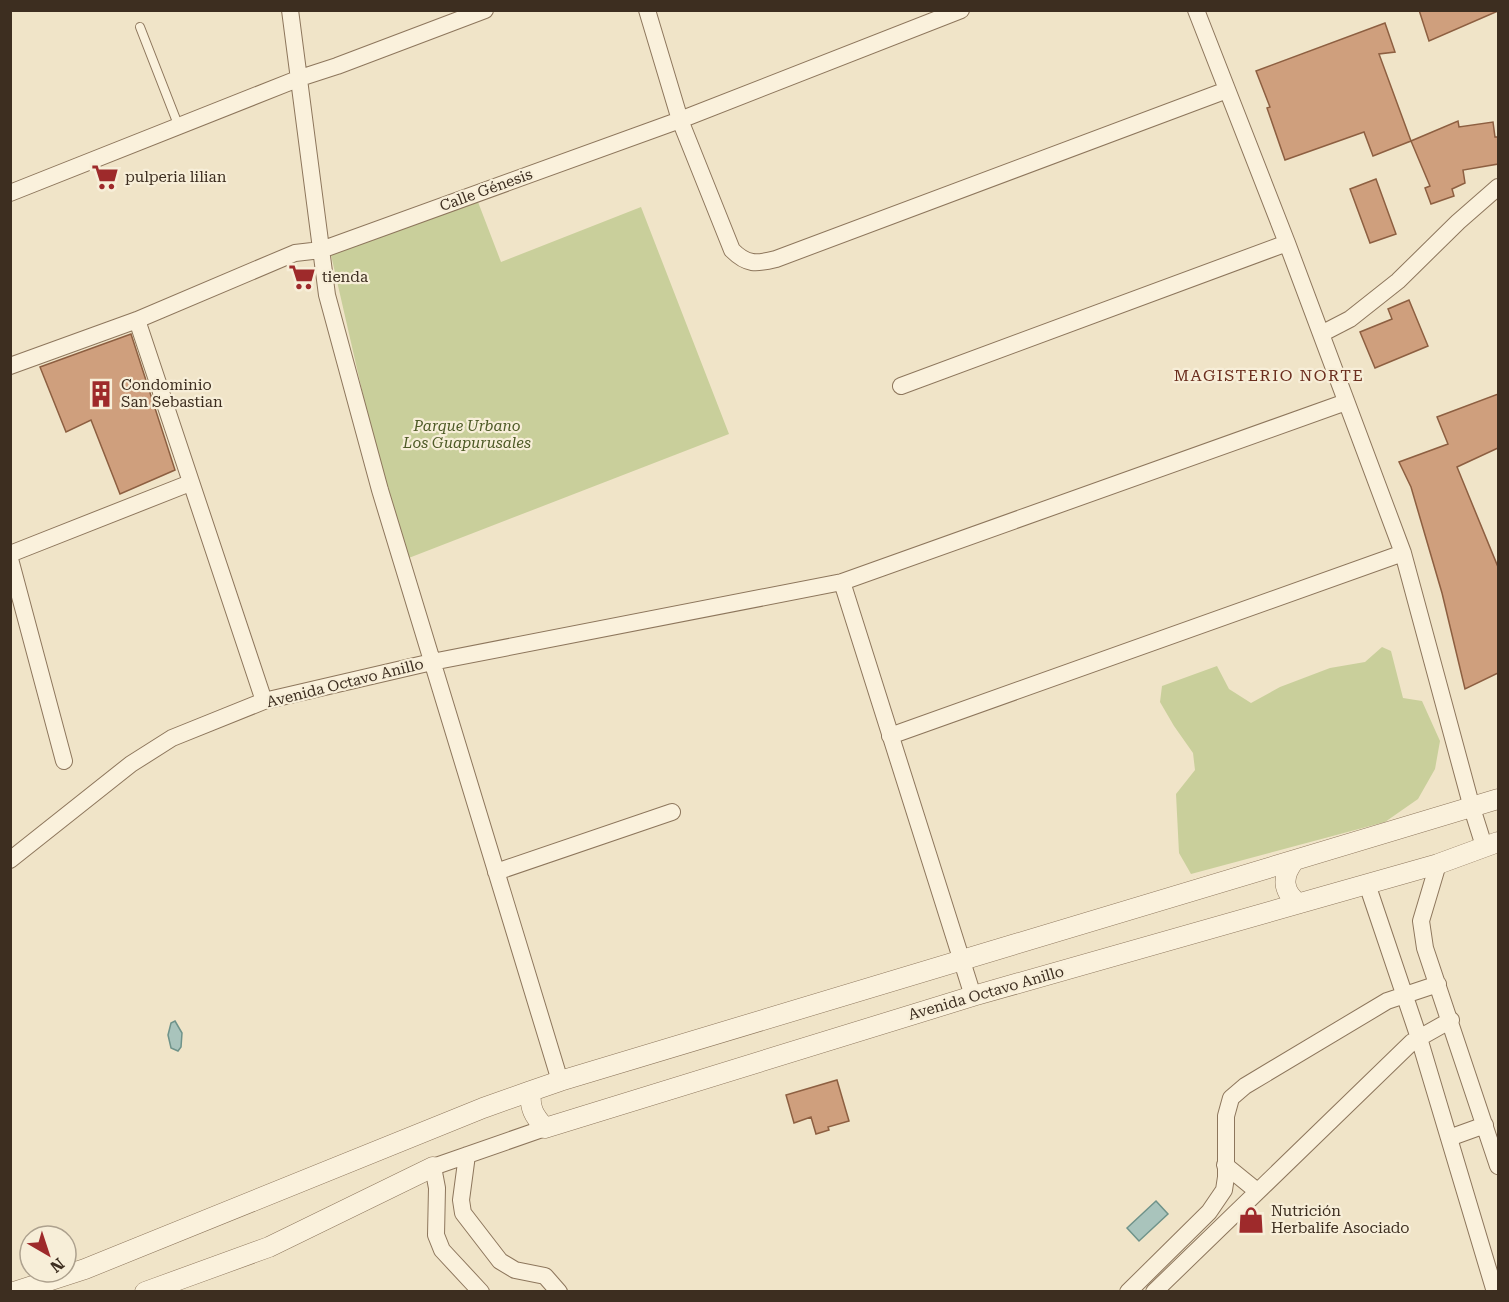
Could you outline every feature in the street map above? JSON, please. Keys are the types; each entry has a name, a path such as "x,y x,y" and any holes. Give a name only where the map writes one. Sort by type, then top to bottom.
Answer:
{"street":[{"path":"290,10 327,295 380,490 432,662 842,582 1346,402"},
{"path":"10,193 300,78 485,10"},
{"path":"647,10 680,120 732,250 742,260 759,263 776,259 1227,90"},
{"name":"Calle Génesis","path":"10,366 137,320 296,253 321,250 680,120 962,10"},
{"path":"1196,10 1287,243 1403,553 1472,808 1491,844"},
{"path":"1321,334 1350,319 1398,281 1458,222 1498,187"},
{"path":"902,386 1287,243"},
{"path":"137,320 264,701"},
{"path":"64,761 10,556 190,483"},
{"path":"890,736 1403,553"},
{"path":"842,582 973,996"},
{"name":"Avenida Octavo Anillo","path":"10,860 131,764 172,738 264,701 432,662 560,1081"},
{"path":"14,1292 43,1287 483,1108 560,1081 1498,799"},
{"path":"496,872 672,812"},
{"name":"Avenida Octavo Anillo","path":"545,1128 973,996 1438,864 1491,844"},
{"path":"1294,861 1286,875 1285,883 1291,898 1298,903"},
{"path":"1438,864 1421,921 1425,948 1498,1166"},
{"path":"1367,884 1419,1038 1495,1292"},
{"path":"1128,1292 1209,1212 1224,1190 1226,1116 1231,1098 1245,1086 1387,1001 1438,984"},
{"path":"1154,1292 1406,1047 1451,1020"},
{"path":"145,1292 269,1247 433,1167 545,1128 531,1108 531,1091"},
{"path":"1449,1138 1485,1125"},
{"path":"467,1155 461,1200 463,1213 500,1262 515,1270 545,1276 559,1292"},
{"path":"1225,1165 1257,1191"},
{"path":"433,1167 437,1188 436,1235 442,1250 481,1292"}],"lane":[{"path":"140,27 179,126"}],"green space":[{"name":"Parque Urbano Los Guapurusales","path":"478,202 501,262 641,207 729,434 401,561 331,255"},
{"path":"1382,647 1391,651 1403,698 1422,701 1440,741 1435,769 1418,799 1385,822 1191,874 1179,853 1176,794 1195,770 1193,753 1160,702 1162,686 1217,666 1229,689 1251,703 1280,687 1330,668 1365,662"}],"water":[{"path":"175,1021 182,1033 181,1047 178,1051 171,1048 168,1035 171,1023"},
{"path":"1156,1201 1168,1214 1139,1241 1127,1228"}],"building":[{"path":"1419,10 1498,10 1498,11 1429,41"},
{"path":"1385,23 1395,52 1379,54 1411,141 1373,156 1364,132 1285,160 1267,108 1270,107 1256,71"},
{"path":"1458,121 1459,127 1493,122 1495,137 1498,137 1498,164 1463,170 1465,183 1452,189 1454,196 1431,204 1425,188 1430,186 1411,141"},
{"path":"1376,179 1396,234 1370,243 1350,189"},
{"path":"1409,300 1428,346 1375,368 1360,332 1392,319 1388,309"},
{"name":"Condominio San Sebastian","path":"131,334 175,470 120,494 91,420 66,432 40,367"},
{"path":"1498,394 1498,448 1457,467 1498,567 1498,673 1465,689 1442,593 1411,487 1399,462 1448,444 1437,417"},
{"path":"837,1080 849,1121 828,1127 829,1130 816,1134 811,1117 794,1123 786,1095"}],"place":[{"name":"pulperia lilian","path":"105,177"},
{"name":"tienda","path":"302,277"},
{"name":"Condominio San Sebastian","path":"101,394"},
{"name":"Nutrición Herbalife Asociado","path":"1251,1220"}],"district":[{"name":"MAGISTERIO NORTE","path":"1269,375"}]}
